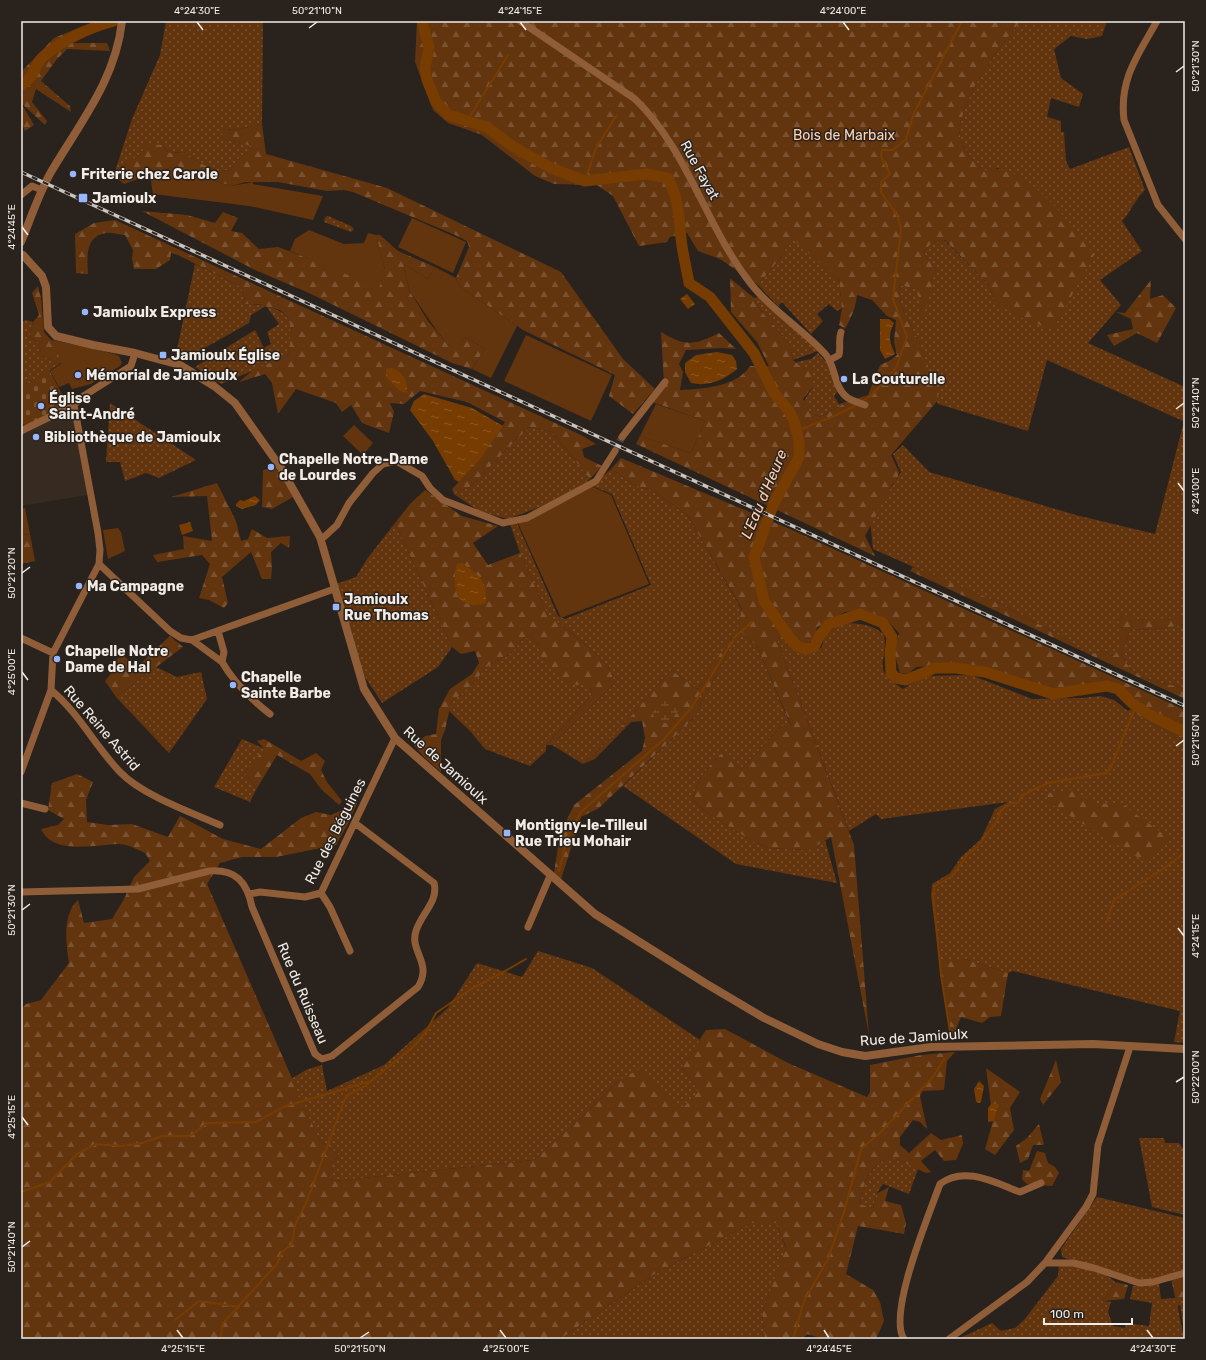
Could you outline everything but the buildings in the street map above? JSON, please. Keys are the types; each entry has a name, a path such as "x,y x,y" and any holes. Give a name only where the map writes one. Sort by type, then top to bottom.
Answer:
{"street":[{"path":"22,256 25,250 21,242 42,190 94,104 116,54 122,21"},
{"name":"Rue Fayat","path":"520,21 635,99 650,113 666,137 727,248 752,285 830,360 841,392 848,398 865,405"},
{"path":"1157,21 1130,71 1124,91 1124,120 1156,200 1185,239"},
{"path":"21,196 32,186 42,190"},
{"name":"Rue de Jamioulx","path":"22,256 42,276 46,287 48,327 56,336 92,345 135,353 180,365 214,386 235,403 281,468 320,537 364,689 395,738 594,914 764,1018 818,1044 842,1052 865,1056 939,1047 1093,1044 1185,1049"},
{"path":"830,360 839,355 841,348 838,340 841,332"},
{"path":"21,431 74,405 82,397 131,366 135,353"},
{"path":"622,436 666,382"},
{"path":"21,772 51,690 53,653 100,564 98,533 74,405"},
{"path":"320,537 324,537 337,525 349,503 373,473 383,464 396,461 422,476 430,488 443,500 503,523 527,518 596,481 615,451"},
{"path":"100,564 170,631 182,638 192,640 222,662 228,674 250,698 270,714"},
{"path":"192,640 334,589"},
{"path":"218,631 224,652 222,662"},
{"path":"21,638 53,653"},
{"name":"Rue Reine Astrid","path":"51,690 66,702 97,746 134,785 220,825"},
{"name":"Rue des Béguines","path":"249,894 260,892 305,897 321,893 395,738"},
{"path":"21,803 45,809"},
{"name":"Rue du Ruisseau","path":"249,894 252,907 314,1054 322,1059 332,1056 418,987 423,980 424,971 416,945 415,932 434,898 436,890 434,883 355,823"},
{"path":"21,892 138,888 220,870 235,875 249,894"},
{"path":"528,927 550,876"},
{"path":"321,893 330,907 350,952"},
{"path":"949,1339 1027,1282 1045,1263 1086,1207 1093,1194 1098,1145 1130,1047"},
{"path":"904,1339 899,1328 899,1318 908,1275 940,1184 956,1177 973,1176 983,1178 1020,1192 1041,1184"},
{"path":"1045,1263 1073,1263 1094,1268 1139,1283 1153,1282 1185,1273"}],"shaded area":[{"path":"72,409 88,495 21,506 21,435"}],"green space":[{"path":"166,21 266,21 263,22 262,124 240,129 221,130 225,139 256,147 238,159 230,170 218,171 202,164 184,152 170,153 162,145 141,154 115,171 132,119 160,55"},
{"name":"Bois de Marbaix","path":"417,21 1021,21 994,55 972,92 959,126 960,136 968,153 975,163 984,171 997,169 1012,173 1039,191 1064,217 1094,255 1053,330 1019,317 996,303 987,283 945,240 931,244 923,252 936,269 923,319 917,289 899,285 901,305 922,349 939,399 891,455 899,472 898,477 892,485 865,536 875,556 636,444 640,436 691,453 705,421 652,402 664,384 661,332 669,337 690,343 703,340 719,333 736,349 722,348 686,350 679,364 683,372 680,390 718,386 737,378 750,366 769,366 757,342 731,312 730,278 754,298 760,310 789,343 793,360 800,366 812,368 813,386 803,399 809,411 820,417 849,401 868,395 880,365 891,360 897,355 894,342 896,320 887,316 872,300 857,295 856,304 845,329 839,325 842,308 839,280 792,238 781,257 758,285 720,259 698,251 687,233 670,237 667,242 639,246 613,196 597,185 554,184 535,176 482,135 448,123 433,110 415,62"},
{"path":"1021,21 1107,21 1102,36 1087,39 1071,36 1054,49 1061,78 1083,94 1079,107 1051,98 1047,117 1061,121 1061,132 1064,132 1066,161 1070,169 1129,147 1145,190 1138,197 1122,221 1142,251 1100,280 1121,305 1088,343 1185,387 1183,421 1047,360 1028,431 938,404 922,349 901,305 899,285 918,289 921,313 936,269 923,252 931,244 944,240 987,283 996,303 999,168 984,171 975,163 962,142 959,127 966,105 986,67"},
{"path":"83,26 85,28 54,45 21,79 21,72 54,38"},
{"path":"67,43 107,43 110,51 67,49 57,59 41,81 70,106 71,112 36,89 32,102 47,121 45,125 21,103 21,82 35,73 46,58"},
{"path":"21,103 34,125 25,131 21,122"},
{"path":"262,124 266,154 387,188 561,272 623,359 655,389 633,414 609,396 615,375 523,330 460,287 456,278 469,247 467,241 353,192 344,190 327,191 278,182 246,182 231,186 207,178 192,185 172,167 124,184 114,176 115,171 141,154 145,144 162,145 170,153 184,152 202,164 218,171 230,170 238,159 255,147 225,139 220,130 240,129"},
{"path":"172,167 192,184 207,178 231,186 253,182 253,184 323,196 313,220 249,206 153,194 150,175"},
{"path":"142,211 187,215 215,223 223,212 238,218 231,231 242,233 259,249 278,247 321,263 385,270 376,235 380,235 398,251 435,267 428,279 404,264 409,290 428,321 449,346 456,347 465,337 485,349 472,369 452,363 309,293 253,269"},
{"path":"328,216 351,226 354,229 351,232 324,222 325,217"},
{"path":"412,218 466,242 453,273 398,247"},
{"path":"115,220 581,435 596,444 582,449 584,457 602,466 590,479 552,432 529,427 470,487 454,494 452,489 479,461 505,422 467,402 420,391 404,404 390,403 394,412 389,433 362,423 351,405 342,412 336,403 296,389 278,414 272,383 265,374 239,382 253,370 287,356 290,350 290,319 280,310 258,304 243,304 245,299 241,287 178,255 171,253 170,260 156,269 134,269 132,259 133,250 125,235 106,233 94,238 89,249 87,261 88,274 76,273 75,234 94,223"},
{"path":"309,230 344,244 364,243 368,233 376,235 385,270 379,288 290,251 295,239"},
{"path":"792,237 839,280 842,308 837,311 829,304 817,314 823,321 811,334 782,302 778,306 758,285 781,257"},
{"path":"195,264 241,287 245,299 243,304 268,306 274,308 290,319 290,350 287,356 221,384 195,367 255,330 264,348 271,344 267,332 279,324 266,306 251,315 249,323 185,359 175,359"},
{"path":"404,264 428,279 435,267 456,278 460,287 517,326 491,378 472,369 485,349 465,337 456,348 449,346 437,331 409,290"},
{"path":"1151,280 1150,299 1163,295 1176,308 1157,343 1137,333 1114,346 1107,335 1133,329 1131,319 1116,312 1125,313"},
{"path":"38,286 41,298 44,332 51,340 110,353 116,358 65,350 60,364 42,356 38,342 30,337 33,322 39,315 32,293"},
{"path":"761,296 818,351 793,360 789,343 760,310 754,298"},
{"path":"26,320 33,322 30,337 38,342 42,356 60,364 21,387 21,322"},
{"path":"526,335 612,375 591,421 504,381"},
{"path":"54,340 114,354 119,356 122,363 120,366 91,384 72,389 69,383 59,387 50,371 61,364"},
{"path":"818,353 827,363 838,391 834,396 839,404 849,401 820,417 809,411 804,401 813,386 796,362 811,359"},
{"path":"49,370 68,405 26,425 21,424 21,387"},
{"path":"110,403 196,460 159,478 146,473 125,481 120,462 106,462"},
{"path":"656,404 705,421 691,453 640,436"},
{"path":"354,425 373,443 363,455 343,436"},
{"path":"1183,425 1185,429 1185,618 1137,620 1116,618 1122,623 1120,650 1113,656 1105,651 1088,654 1052,631 995,601 961,588 873,549 870,520 901,472 893,454 903,445 929,472 1076,515 1155,534"},
{"path":"529,427 552,432 590,479 540,507 508,519 479,511 454,494 470,487"},
{"path":"621,458 790,529 1185,710 1185,742 1144,719 1131,709 1134,700 1118,688 1107,684 1052,692 984,668 933,666 916,667 908,674 900,673 894,652 899,633 886,619 861,611 845,612 817,627 815,638 806,645 781,632 777,640 854,845 869,1035 831,837 809,850 769,848 752,841 709,814 693,801 699,780 722,753 741,770 781,726 791,725 757,646 745,636 738,627 742,609 688,516 652,490 634,485 611,469"},
{"path":"275,467 293,497 272,509 262,507 263,470"},
{"path":"611,469 634,485 652,490 688,516 742,610 745,636 757,646 791,726 781,726 741,770 722,753 699,780 693,801 709,814 752,841 769,848 809,850 825,840 837,883 736,864 623,786 694,718 733,642 731,639 697,689 671,670 619,730 583,764 552,745 615,683 608,666 595,652 547,614 520,553 510,524 517,523 558,616 565,619 651,585 612,494 592,486"},
{"path":"217,483 236,521 241,541 248,539 252,529 267,538 290,536 289,548 281,543 271,552 271,579 262,579 251,552 222,577 228,603 224,608 209,600 199,598 210,564 202,555 157,562 153,555 184,549 183,536 212,541 207,496 171,497"},
{"path":"591,486 611,495 649,584 561,618 518,523"},
{"path":"425,490 462,516 498,526 473,543 488,565 520,553 547,614 595,652 608,666 615,683 552,745 546,745 592,695 589,684 572,685 545,664 539,653 539,645 531,636 523,639 511,653 488,666 473,683 451,703 445,730 441,740 441,772 423,756 414,745 425,736 436,734 439,709 450,689 472,674 479,663 475,651 461,654 452,647 395,523 410,504"},
{"path":"25,508 30,534 21,535 21,509"},
{"path":"395,523 452,647 438,667 382,703 363,674 336,584 356,577 367,559"},
{"path":"118,528 121,532 125,551 108,559 103,530"},
{"path":"30,534 35,561 21,564 21,535"},
{"path":"913,567 995,601 1052,631 1087,653 910,571"},
{"path":"1129,615 1137,620 1185,617 1185,624 1155,630 1131,629 1121,654 1126,663 1140,675 1157,682 1185,689 1185,699 1088,654 1105,651 1113,656 1119,650 1122,623 1116,618"},
{"path":"842,623 870,626 880,631 884,635 885,645 883,670 893,682 903,689 925,676 971,675 1032,699 1082,698 1100,696 1114,700 1128,711 1131,709 1144,719 1185,742 1185,1043 1174,1042 1180,1011 1013,971 1008,973 965,959 939,959 931,895 932,884 950,873 961,857 981,839 995,809 1008,802 881,819 876,814 849,831 777,640 781,632 793,648 803,653 808,653 822,647 825,634"},
{"path":"1185,624 1185,689 1148,679 1133,670 1126,663 1121,654 1131,629 1155,630"},
{"path":"170,636 183,647 116,697 105,681 115,669 110,662 124,656 132,663 141,663"},
{"path":"531,636 539,645 539,653 589,684 592,695 546,745 546,751 530,766 485,749 470,731 449,711 451,703 473,683 488,666 511,653 523,639"},
{"path":"730,639 733,642 694,718 599,808 581,817 561,879 554,873 560,834 574,805 642,751 645,738 642,721 631,722 595,759 583,764 619,730 671,670 697,689"},
{"path":"156,667 177,677 201,672 207,699 169,753 116,697"},
{"path":"667,698 677,701 680,709 668,724 655,719 652,713"},
{"path":"242,739 265,749 245,772 256,790 250,802 214,787"},
{"path":"264,739 301,761 316,753 325,761 321,770 327,782 342,801 339,805 321,789 310,774 277,755 256,790 245,772 264,749 257,741"},
{"path":"77,774 93,782 86,800 87,822 108,825 132,824 168,837 180,816 223,839 261,849 301,818 316,812 331,815 357,803 348,824 336,845 276,857 242,857 220,863 207,884 319,1140 338,1154 328,1176 334,1181 533,1160 581,1118 619,1080 640,1069 680,1111 699,1091 682,1067 706,1030 725,1029 788,1063 867,1097 870,1092 870,1065 921,1055 955,1052 947,1061 944,1090 923,1091 920,1096 927,1129 920,1122 913,1120 900,1137 900,1145 909,1153 931,1133 941,1140 962,1135 963,1144 956,1160 944,1161 935,1150 921,1161 931,1172 926,1173 890,1156 876,1166 868,1176 864,1188 860,1204 873,1208 876,1194 889,1187 885,1201 901,1205 906,1223 904,1234 858,1226 846,1274 873,1290 880,1302 884,1321 876,1339 824,1339 807,1334 802,1339 765,1339 762,1313 786,1247 776,1223 751,1223 653,1275 560,1339 21,1339 21,1009 26,1004 41,1000 69,963 66,938 67,921 69,913 78,900 84,923 112,919 124,899 134,877 150,861 145,853 125,845 118,844 75,847 55,842 47,837 41,829 58,825 64,819 48,810 52,783"},
{"path":"1072,790 1096,804 1121,803 1171,840 1147,863 1046,801 1049,793"},
{"path":"538,951 592,968 700,1040 682,1067 699,1091 680,1112 619,1080 581,1118 533,1160 334,1181 328,1176 338,1154 319,1140 299,1096 289,1080 308,1069 322,1065 327,1091 384,1065 448,1008 477,963 522,977"},
{"path":"939,959 965,959 1008,973 1001,1016 990,1017 982,1023 961,1017 952,1039"},
{"path":"1056,1060 1061,1082 1043,1105 1040,1099"},
{"path":"986,1068 1020,1092 1010,1108 1014,1130 995,1155 985,1149 993,1121"},
{"path":"1039,1124 1044,1145 1033,1145 1028,1159 1020,1163 1016,1146 1027,1138"},
{"path":"1139,1138 1164,1138 1165,1143 1179,1143 1185,1151 1185,1215 1152,1207"},
{"path":"1037,1151 1045,1153 1048,1163 1055,1167 1059,1173 1052,1186 1027,1184 1022,1179 1023,1170 1029,1171"},
{"path":"890,1156 918,1169 909,1194 883,1184 876,1194 873,1208 860,1204 868,1176 876,1166"},
{"path":"1097,1197 1185,1218 1185,1270 1171,1275 1141,1281 1062,1257 1061,1249"},
{"path":"751,1223 776,1223 786,1248 762,1313 765,1339 560,1339 653,1275"},
{"path":"1059,1265 1073,1266 1104,1274 1115,1282 1103,1301 1111,1302 1108,1312 1113,1326 1125,1328 1126,1323 1149,1326 1152,1303 1130,1299 1133,1286 1159,1283 1161,1299 1176,1298 1184,1339 958,1339 992,1323 1001,1331 1015,1328 1024,1320 1058,1276"},
{"path":"1185,1275 1185,1299 1180,1300 1181,1305 1177,1306 1171,1278"},
{"path":"1115,1282 1128,1285 1124,1299 1103,1301"},
{"path":"1185,1299 1185,1337 1180,1300"}],"water":[{"path":"687,294 695,304 688,309 680,299"},
{"path":"880,319 889,319 894,323 890,338 891,346 895,354 885,359 880,350"},
{"path":"717,352 732,355 736,361 737,369 716,382 704,384 691,383 685,372 685,363 696,355"},
{"path":"391,368 402,374 406,381 407,393 400,391 386,377 386,369"},
{"path":"424,394 472,408 503,426 479,461 459,482 455,480 433,441 410,410 414,401"},
{"path":"255,496 260,500 256,505 242,509 236,506 240,500 244,501"},
{"path":"190,522 193,531 182,535 179,525"},
{"path":"462,563 478,575 484,583 486,603 476,605 468,604 462,601 458,596 455,573 457,564"},
{"path":"979,1081 984,1086 981,1102 979,1103 976,1102 974,1089"},
{"path":"992,1103 998,1104 994,1121 988,1122 988,1108"}],"waterway":[{"name":"L'Eau d'Heure","path":"21,85 26,82 32,75 40,60 51,50 77,35 114,21"},
{"name":"L'Eau d'Heure","path":"422,21 429,48 425,68 427,80 436,102 448,115 487,127 512,146 551,168 585,181 646,174 668,178 677,204 682,246 689,283 710,297 754,353 774,393 789,411 794,421 799,441 799,457 774,503 754,557 764,601 797,646 806,649 814,647 820,635 829,624 860,614 883,623 892,637 890,654 891,673 896,678 906,680 935,668 956,668 985,672 1053,694 1107,686 1118,689 1132,703 1150,715 1185,732"},
{"path":"864,400 871,396 896,368 907,337 893,299 901,228 897,215 881,192 881,182 890,174 881,157 882,150 893,150 906,139 914,113 962,21"},
{"path":"467,121 508,55"},
{"path":"585,181 596,148 616,116"},
{"path":"797,431 855,406"},
{"path":"559,871 568,836 581,812 664,739 692,707 735,637 752,622"},
{"path":"951,1038 941,975 933,894 935,886 952,876 968,854 976,848 997,821 1001,810 1012,803 1018,803 1022,795 1048,783 1106,773 1110,769 1136,706"},
{"path":"1107,921 1114,900 1166,867 1185,852"},
{"path":"220,1339 223,1323 277,1264 282,1252 292,1244 295,1225 307,1201 346,1096 365,1086 413,1047 426,1032 436,1013 471,989 526,959"},
{"path":"877,1136 933,1077 944,1059"},
{"path":"21,1192 50,1182 77,1154 96,1144 122,1146 143,1143 162,1136 190,1136 207,1123 256,1122 283,1107 371,1081"},
{"path":"793,1339 804,1301 828,1259 844,1212 861,1149 874,1138"},
{"path":"175,1320 199,1301 239,1307"}],"tunnel":[{"path":"615,451 622,437"}],"railway":[{"path":"21,172 1185,706"}],"place":[{"name":"Friterie chez Carole","path":"73,174"},
{"name":"Jamioulx","path":"83,198"},
{"name":"Jamioulx Express","path":"85,312"},
{"name":"Jamioulx Église","path":"163,355"},
{"name":"Mémorial de Jamioulx","path":"78,375"},
{"name":"La Couturelle","path":"844,379"},
{"name":"Église Saint-André","path":"41,406"},
{"name":"Bibliothèque de Jamioulx","path":"36,437"},
{"name":"Chapelle Notre-Dame de Lourdes","path":"271,467"},
{"name":"Ma Campagne","path":"79,586"},
{"name":"Jamioulx Rue Thomas","path":"336,607"},
{"name":"Chapelle Notre Dame de Hal","path":"57,659"},
{"name":"Chapelle Sainte Barbe","path":"233,685"},
{"name":"Montigny-le-Tilleul Rue Trieu Mohair","path":"507,833"}]}
